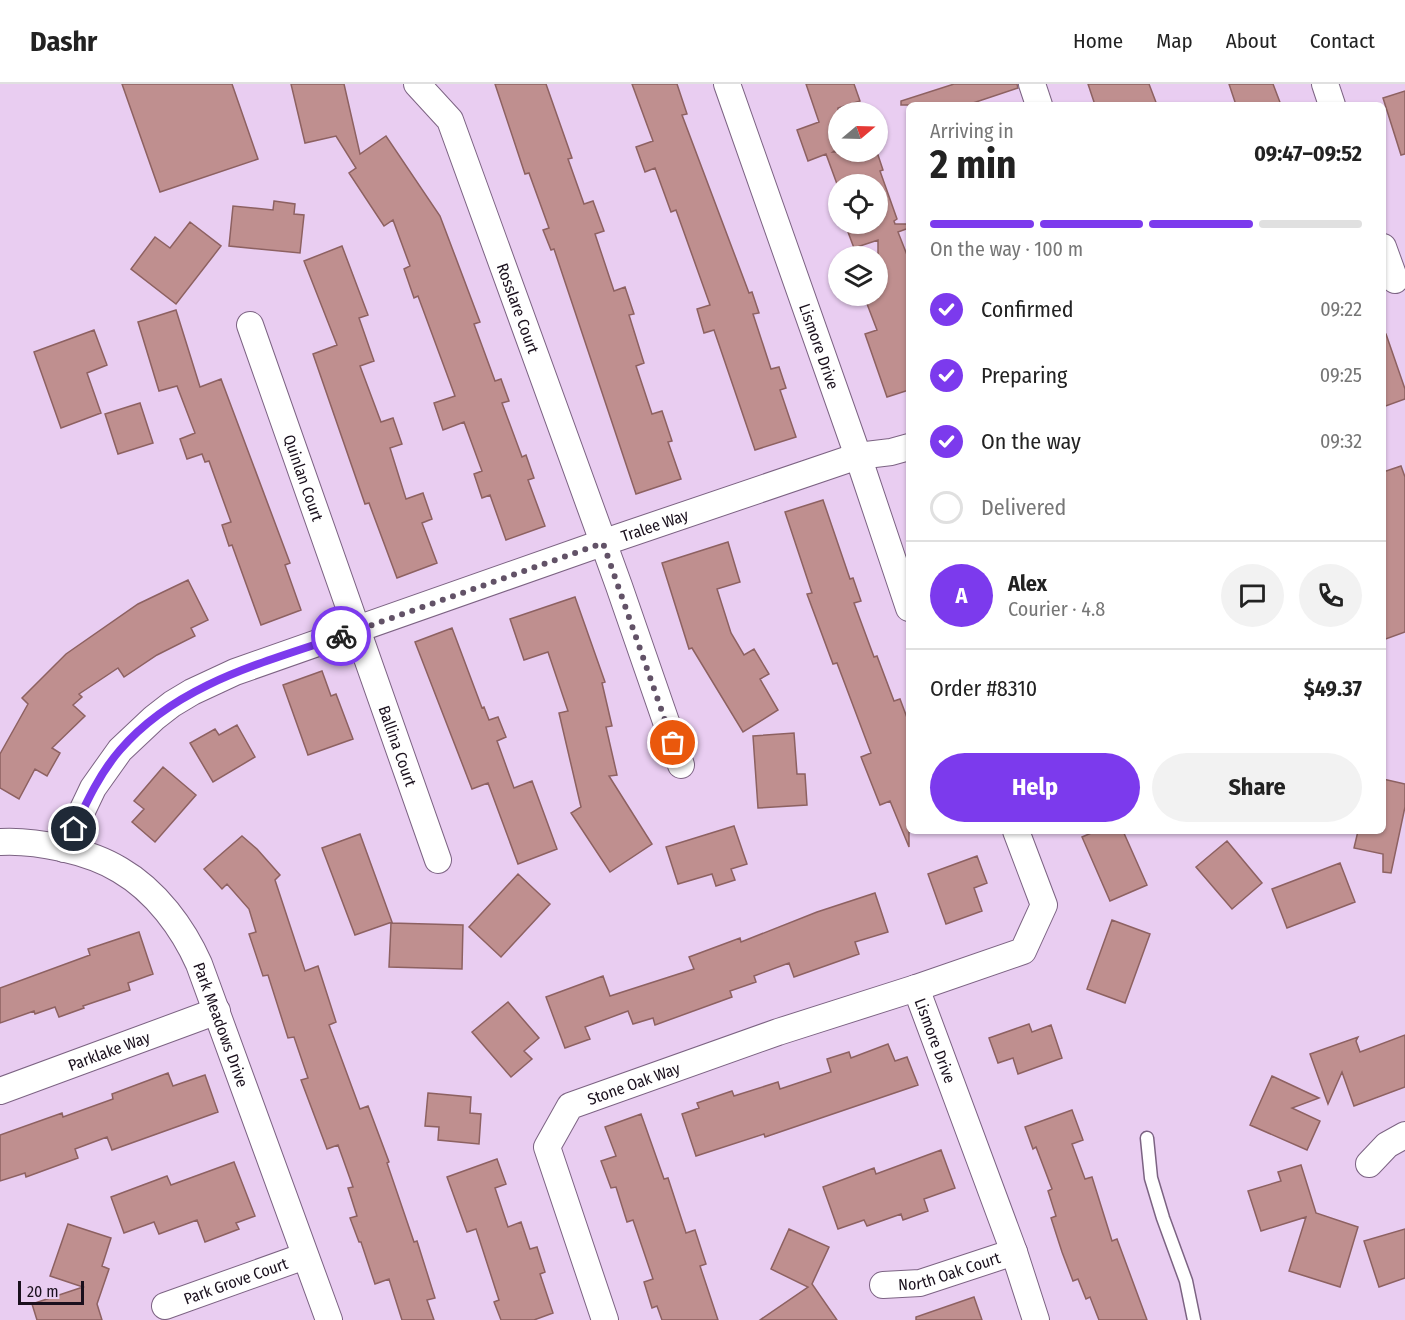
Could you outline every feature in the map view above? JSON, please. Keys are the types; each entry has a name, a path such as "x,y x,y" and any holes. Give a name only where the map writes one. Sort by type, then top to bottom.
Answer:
{"street":[{"name":"Rosslare Court","path":"417,84 450,120 681,765"},
{"name":"Lismore Drive","path":"728,84 906,600"},
{"path":"1032,84 1038,102"},
{"path":"1325,84 1331,102"},
{"path":"1386,256 1394,280"},
{"name":"Quinlan Court","path":"250,325 357,630"},
{"name":"Tralee Way","path":"64,849 93,788 120,750 154,718 192,692 235,672 603,543 858,456 906,448"},
{"name":"Ballina Court","path":"357,630 438,860"},
{"name":"Lismore Drive","path":"1017,834 1044,905 1023,951 916,988 1014,1252 1036,1320"},
{"name":"Park Meadows Drive","path":"0,842 34,843 64,849 102,861 121,870 140,885 173,919 188,940 217,1011 329,1320"},
{"name":"Stone Oak Way","path":"606,1320 547,1147 570,1106 778,1032 916,988"},
{"name":"Parklake Way","path":"0,1090 217,1011"},
{"path":"1369,1164 1387,1145 1405,1135"},
{"name":"North Oak Court","path":"883,1285 920,1283 1014,1252"},
{"name":"Park Grove Court","path":"165,1306 305,1256"}],"lane":[{"path":"1148,1138 1151,1178 1186,1281 1194,1320"}],"building":[{"path":"122,84 232,84 258,159 160,192"},
{"path":"291,84 344,84 360,154 386,136 440,216 480,322 474,324 495,381 501,379 509,401 502,403 522,457 526,455 534,478 528,480 545,526 506,540 490,495 482,498 474,474 482,471 464,422 443,430 434,403 455,396 418,296 414,298 404,269 410,266 393,220 384,226 349,173 356,168 336,136 305,143"},
{"path":"495,84 546,84 572,158 568,159 584,204 593,201 604,231 595,234 614,291 625,287 634,314 629,315 644,363 636,366 652,414 662,411 672,441 668,442 681,479 636,494 554,249 551,250 543,230 549,228 529,173 525,174"},
{"path":"632,84 677,84 687,114 682,115 749,293 752,292 759,313 753,314 771,369 779,367 786,388 780,390 796,437 755,450 714,330 704,333 697,309 710,305 676,210 671,212 655,168 645,172 636,147 653,141"},
{"path":"806,84 854,84 860,101 828,102 828,159 826,154 808,161 797,130 819,122"},
{"path":"954,84 1017,84 1018,88 976,102 906,102 906,105 901,105 901,101"},
{"path":"1088,84 1149,84 1156,102 1094,102"},
{"path":"1229,84 1273,84 1280,102 1235,102"},
{"path":"1405,91 1405,154 1401,155 1383,98"},
{"path":"829,162 880,162 883,170 880,171 881,174 833,174"},
{"path":"888,194 897,219 894,221 895,224 906,224 906,229 898,232 906,252 906,391 887,397 865,334 877,330 868,306 888,306 888,246 878,246 878,240 853,246 849,234 888,234"},
{"path":"274,201 295,204 294,214 304,215 300,253 229,246 233,206 273,210"},
{"path":"190,222 221,246 176,304 131,269 155,237 170,248"},
{"path":"342,246 368,315 359,318 374,361 360,366 381,422 393,418 402,444 390,448 406,499 423,493 432,519 422,523 437,563 397,578 369,503 365,504 313,354 337,345 304,261"},
{"path":"176,310 200,387 221,379 290,563 285,565 301,610 261,625 232,545 229,546 222,525 231,522 209,461 205,462 202,454 187,459 180,439 195,433 177,386 159,391 138,322"},
{"path":"94,330 107,365 87,373 101,413 61,428 34,352"},
{"path":"1386,334 1405,389 1405,399 1386,406"},
{"path":"140,403 153,443 118,454 105,414"},
{"path":"1401,466 1405,477 1405,632 1386,639 1386,471"},
{"path":"823,500 850,579 853,578 861,601 854,603 874,657 877,656 894,701 900,699 906,715 906,834 909,834 909,847 890,801 880,805 861,757 871,753 837,663 833,664 807,594 812,593 785,512"},
{"path":"728,542 740,582 717,589 731,633 744,655 754,649 769,674 760,679 778,710 743,732 692,648 689,649 662,563"},
{"path":"188,580 208,620 191,628 195,636 157,655 124,677 118,668 79,694 82,697 73,705 85,716 52,748 60,753 47,776 35,769 19,799 0,788 0,754 28,704 22,698 66,654 138,604"},
{"path":"575,597 605,682 602,683 612,726 606,727 617,775 609,776 652,844 610,872 571,813 581,807 559,713 568,711 548,652 524,660 510,619"},
{"path":"452,628 482,708 484,707 489,720 498,717 506,737 497,741 514,788 532,781 557,849 518,864 488,783 472,789 415,642"},
{"path":"322,671 331,696 336,694 353,739 308,755 283,685"},
{"path":"237,725 255,757 213,782 190,743 215,729 219,735"},
{"path":"794,733 797,774 805,774 807,805 758,808 753,736"},
{"path":"163,767 196,795 155,842 132,822 144,809 134,801"},
{"path":"1386,780 1405,784 1405,807 1391,873 1383,872 1383,854 1354,848 1357,834 1386,834"},
{"path":"734,826 747,864 731,869 735,880 716,886 712,874 678,884 666,847"},
{"path":"360,834 392,922 355,935 322,848"},
{"path":"1089,834 1124,834 1147,885 1110,901 1082,837"},
{"path":"242,836 280,875 275,880 305,971 318,966 336,1022 329,1025 360,1109 368,1106 389,1162 387,1163 414,1242 417,1241 435,1298 427,1300 434,1320 402,1320 389,1279 375,1284 350,1218 357,1216 348,1188 353,1187 338,1145 327,1149 301,1080 308,1078 294,1037 288,1038 268,975 263,976 249,934 256,932 249,909 227,884 222,889 204,869"},
{"path":"1227,841 1262,883 1232,909 1196,867"},
{"path":"977,856 987,883 974,888 982,911 946,924 928,874"},
{"path":"1340,863 1355,902 1287,928 1272,889"},
{"path":"518,874 550,904 501,957 469,927"},
{"path":"875,893 888,932 855,942 859,954 794,977 789,963 754,976 756,982 730,991 732,997 655,1025 653,1018 633,1024 628,1011 585,1027 590,1039 565,1048 546,997 603,976 610,996 694,969 689,957 740,938 741,942 817,912"},
{"path":"1112,920 1150,934 1125,1003 1087,989"},
{"path":"391,923 463,925 462,969 389,967"},
{"path":"139,932 153,974 128,983 130,990 59,1017 55,1007 35,1014 34,1011 0,1023 0,988 90,955 88,949"},
{"path":"508,1002 539,1038 524,1051 532,1059 511,1077 472,1032"},
{"path":"1029,1024 1032,1032 1051,1025 1062,1058 1018,1074 1013,1058 998,1063 989,1038"},
{"path":"1405,1035 1405,1087 1354,1106 1342,1072 1328,1104 1310,1054 1358,1037 1356,1041 1360,1052"},
{"path":"888,1044 895,1061 907,1057 918,1085 765,1137 764,1134 696,1156 682,1114 699,1108 697,1103 732,1091 734,1096 778,1082 780,1089 831,1072 827,1059 849,1052 851,1058"},
{"path":"168,1073 173,1086 205,1075 218,1112 112,1150 107,1137 75,1149 78,1158 26,1177 25,1173 0,1181 0,1135 62,1113 63,1117 113,1099 112,1094"},
{"path":"1272,1076 1319,1098 1292,1108 1320,1121 1307,1150 1250,1125"},
{"path":"428,1093 471,1097 470,1113 481,1114 479,1144 438,1140 439,1127 425,1126"},
{"path":"1072,1110 1083,1140 1072,1144 1085,1179 1092,1177 1112,1241 1117,1239 1147,1320 1099,1320 1090,1297 1086,1299 1078,1279 1073,1281 1062,1252 1051,1218 1056,1216 1048,1191 1052,1189 1036,1147 1033,1149 1025,1127"},
{"path":"641,1114 664,1179 668,1178 686,1233 695,1230 706,1264 700,1266 718,1320 662,1320 657,1306 652,1308 644,1282 653,1279 633,1220 627,1222 616,1187 611,1188 601,1161 616,1156 605,1127"},
{"path":"941,1150 955,1188 924,1199 928,1211 903,1220 901,1214 867,1226 864,1220 838,1229 823,1187 874,1168 876,1174"},
{"path":"497,1159 506,1184 495,1188 508,1227 521,1222 530,1249 537,1247 545,1272 540,1274 553,1313 534,1320 501,1320 494,1302 499,1300 476,1229 467,1232 447,1177"},
{"path":"234,1162 255,1216 236,1223 239,1229 205,1242 197,1220 159,1234 154,1222 124,1233 111,1197 167,1176 171,1185"},
{"path":"1301,1165 1316,1213 1358,1227 1340,1287 1289,1271 1306,1217 1261,1231 1248,1191 1281,1181 1278,1172"},
{"path":"68,1224 111,1238 102,1266 109,1269 97,1304 102,1320 37,1320 32,1304 83,1287 50,1276"},
{"path":"789,1229 829,1247 812,1284 837,1320 760,1320 808,1287 771,1269"},
{"path":"1405,1229 1405,1278 1379,1287 1364,1241"},
{"path":"974,1297 982,1320 916,1320 916,1317"}],"way so far":[{"path":"341,636 603,543 673,743"}],"route":[{"path":"74,829 93,788 120,750 172,704 235,672 341,636"}]}
